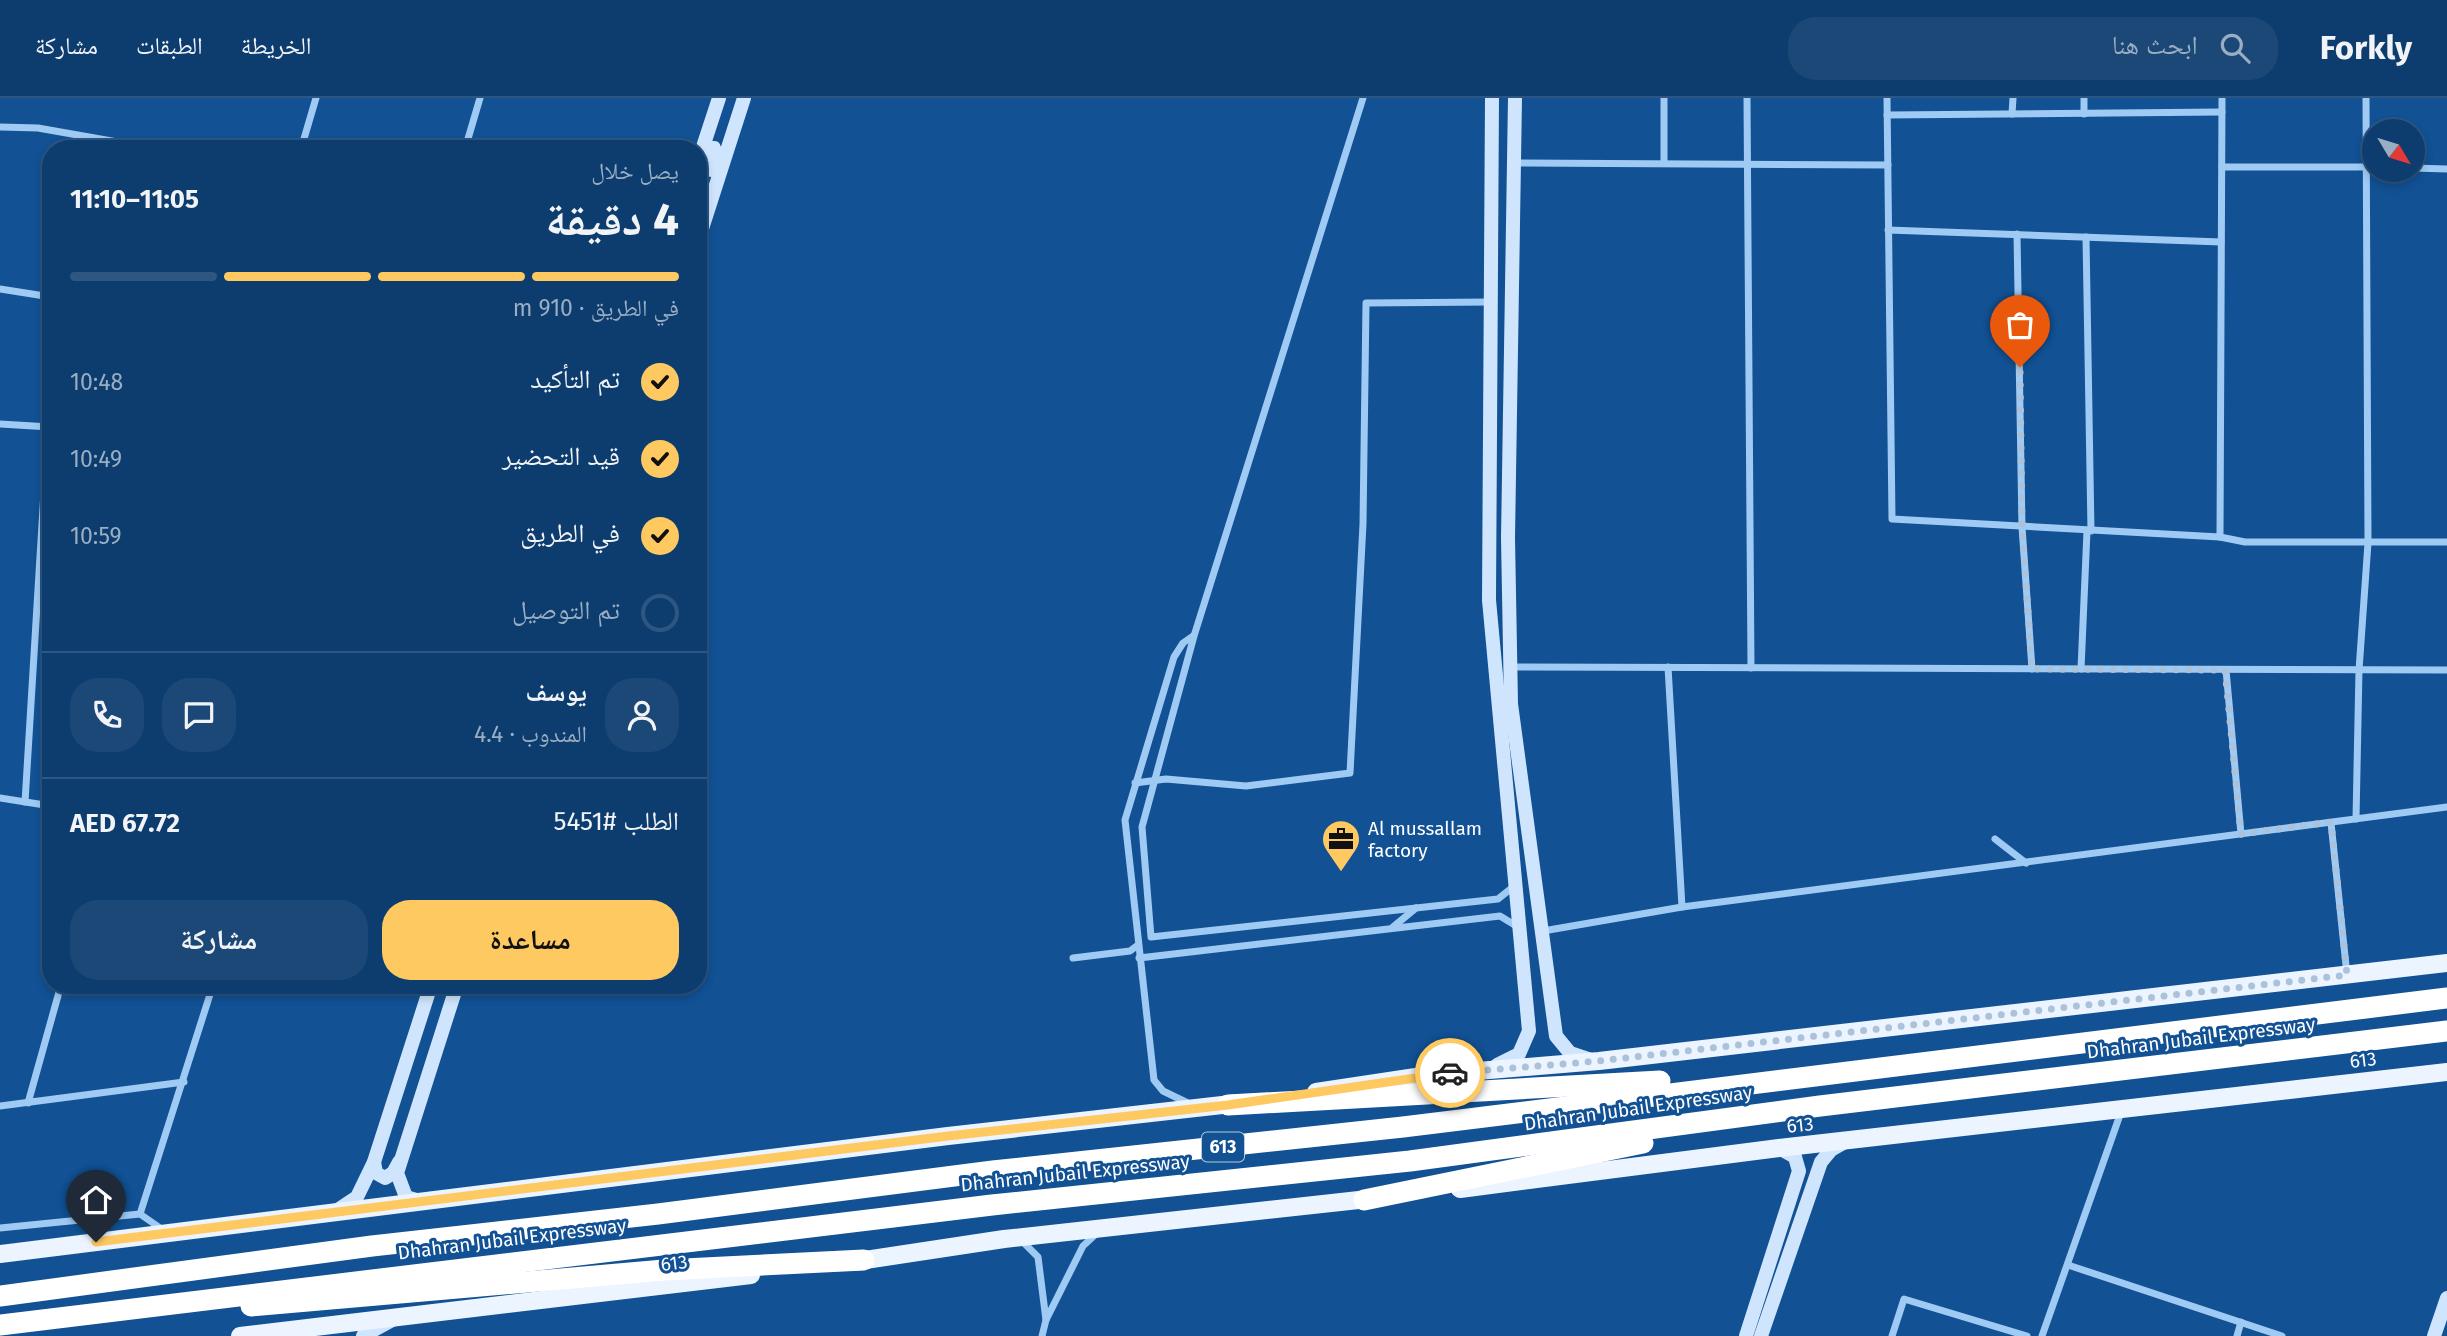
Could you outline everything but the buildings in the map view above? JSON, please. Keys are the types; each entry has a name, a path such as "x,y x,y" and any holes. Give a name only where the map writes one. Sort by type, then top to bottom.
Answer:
{"highway":[{"name":"Dhahran Jubail Expressway","path":"0,1296 372,1246 672,1213 993,1171 1403,1127 2447,998"},
{"name":"Dhahran Jubail Expressway","path":"0,1325 992,1205 1410,1161 1820,1106 2447,1031"},
{"path":"2273,1052 2447,1045"},
{"path":"1228,1105 1596,1086 1913,1062"},
{"path":"1364,1200 1820,1106"},
{"path":"77,1314 304,1304 664,1270 864,1260"}],"main road":[{"path":"0,1254 1228,1105 1429,1075 1599,1061 2447,963"},
{"name":"613","path":"240,1336 392,1320 1112,1226 1364,1200 2447,1072"}],"street":[{"path":"304,140 316,98"},
{"path":"468,140 481,98"},
{"path":"705,140 719,98"},
{"path":"707,213 744,98"},
{"path":"1151,937 1142,827 1194,636 1363,98"},
{"path":"1480,1071 1508,1062 1525,1044 1529,1031 1513,887 1489,600 1492,98"},
{"path":"1514,98 1508,538 1511,704 1556,1036 1570,1054 1599,1061"},
{"path":"1664,98 1664,163"},
{"path":"1747,98 1751,668"},
{"path":"1887,98 1892,519 2220,537 2245,542 2447,542"},
{"path":"2012,114 2013,98"},
{"path":"2084,98 2084,114"},
{"path":"2220,537 2222,98"},
{"path":"2366,98 2367,119"},
{"path":"1887,115 2222,112"},
{"path":"0,127 38,128 106,140"},
{"path":"707,149 709,147 716,153 707,182"},
{"path":"1514,163 1888,165"},
{"path":"2222,167 2362,167"},
{"path":"2426,168 2447,169"},
{"path":"2357,819 2359,670 2368,543 2370,182"},
{"path":"1888,230 2221,242"},
{"path":"2017,234 2022,527 2032,669"},
{"path":"2081,669 2089,531 2086,237"},
{"path":"0,289 42,296"},
{"path":"1135,783 1155,779 1246,786 1350,773 1363,524 1366,303 1490,302"},
{"path":"0,424 42,426"},
{"path":"24,802 42,531"},
{"path":"1194,636 1184,643 1174,657 1125,820 1154,1080 1163,1091 1195,1107"},
{"path":"1511,667 2447,670"},
{"path":"1668,667 1682,907"},
{"path":"2225,670 2241,834"},
{"path":"0,798 42,805"},
{"path":"1543,931 1682,907 2447,807"},
{"path":"2331,822 2347,975"},
{"path":"1995,839 2026,863"},
{"path":"1073,958 1130,951 1138,942 1151,937 1497,899 1513,887"},
{"path":"1391,929 1412,908"},
{"path":"1139,958 1500,916 1518,927"},
{"path":"28,1102 58,994"},
{"path":"140,1214 210,994"},
{"path":"324,1215 346,1207 357,1197 374,1162 428,994"},
{"path":"428,1202 413,1200 401,1190 397,1173 454,994"},
{"path":"0,1106 184,1082"},
{"path":"2042,1336 2121,1110"},
{"path":"1761,1336 1821,1162 1831,1150 1845,1142"},
{"path":"1746,1336 1799,1171 1796,1157 1779,1149"},
{"path":"374,1162 376,1172 385,1178 391,1175 400,1162"},
{"path":"0,1228 140,1214 168,1233"},
{"path":"1042,1336 1046,1320 1083,1245 1100,1231 1112,1226"},
{"path":"1004,1239 1028,1244 1038,1257 1046,1320"},
{"path":"2068,1265 2282,1336"},
{"path":"2434,1336 2447,1298"},
{"path":"1892,1336 1904,1299 2027,1336"},
{"path":"363,1336 392,1320"},
{"path":"2236,1336 2241,1322"}],"way so far":[{"path":"1450,1073 1599,1061 2347,975 2331,822 2241,834 2225,670 2032,669 2022,527 2020,367"}],"place":[{"name":"Al mussallam factory","path":"1341,873"}],"route":[{"path":"96,1242 948,1136 1228,1105 1450,1073"}]}
